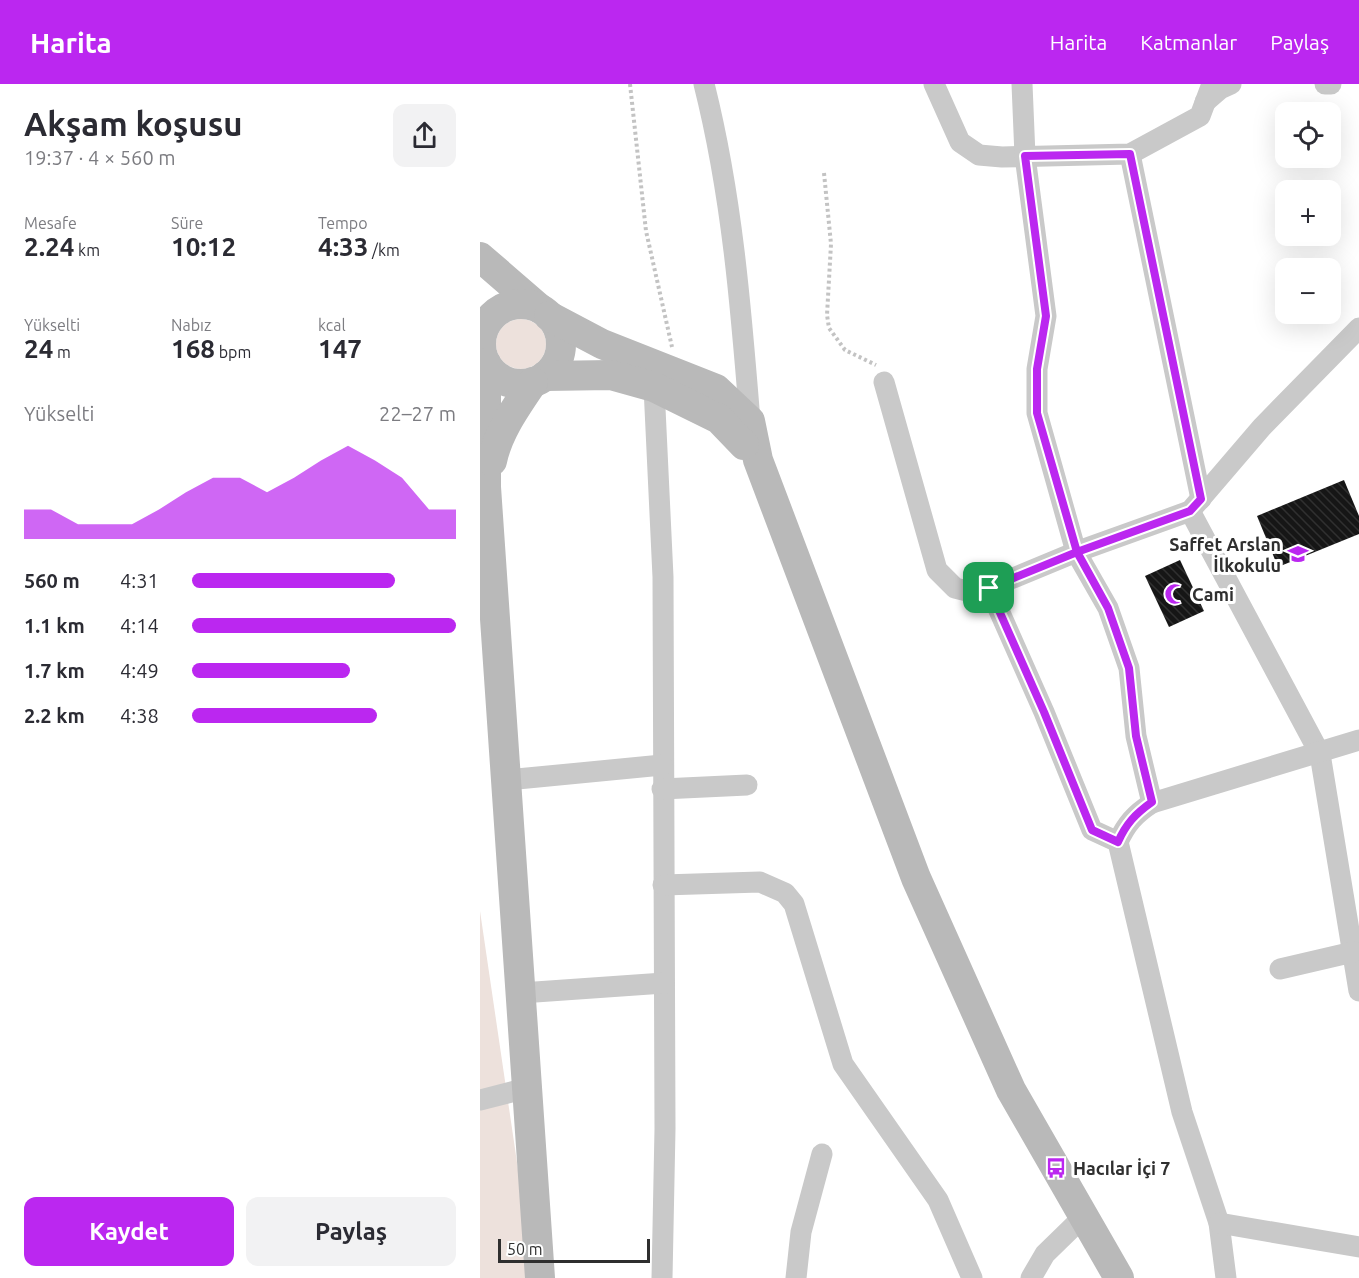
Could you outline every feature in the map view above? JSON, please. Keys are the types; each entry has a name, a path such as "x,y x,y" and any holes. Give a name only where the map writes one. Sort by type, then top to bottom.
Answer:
{"street":[{"path":"704,84 715,129 738,274 750,421 758,460 916,878 1011,1090 1119,1278"},
{"path":"934,84 954,132 969,150 979,155 1025,156 1130,154 1200,116 1208,93 1231,84"},
{"path":"1022,84 1025,156 1046,316 1037,369 1037,413 1077,552 1108,608 1129,668 1136,736 1152,802"},
{"path":"1325,84 1331,84"},
{"path":"1130,154 1195,505 1320,754 1359,991"},
{"path":"480,256 544,312 559,333 560,354 555,366 539,379 515,408 496,445 486,487"},
{"path":"540,1278 486,487 482,344 492,316 502,309 527,305 544,312 665,380 718,419 758,460"},
{"path":"884,382 937,570 955,588 967,591 989,588 1195,505 1262,427 1352,351 1359,328"},
{"path":"482,344 506,381 519,384 539,379 611,375 665,380 716,389 750,421"},
{"path":"662,1278 665,1128 662,765 665,380"},
{"path":"989,588 1044,712 1092,830 1118,842"},
{"path":"1227,1278 1219,1223 1182,1112 1118,842 1125,826 1152,802 1320,754 1359,740"},
{"path":"507,780 662,765"},
{"path":"662,789 747,785"},
{"path":"663,885 760,882 785,893 794,904 843,1064 938,1200 972,1278"},
{"path":"1280,969 1353,952"},
{"path":"521,993 664,983"},
{"path":"480,1100 527,1088"},
{"path":"796,1278 801,1232 822,1154"},
{"path":"1031,1278 1045,1254 1084,1216"},
{"path":"1219,1223 1359,1246"}],"path":[{"path":"630,84 665,380"},
{"path":"824,173 831,244 827,315 829,328 845,350 878,367 884,382"}],"shaded area":[{"path":"516,319 526,319 539,326 546,339 546,349 539,362 526,369 516,369 507,365 500,358 496,349 496,339 500,330 507,323"},
{"path":"480,911 534,1278 480,1278"}],"building":[{"path":"1344,480 1359,516 1359,534 1278,567 1257,516"},
{"name":"Cami","path":"1180,560 1204,611 1169,627 1145,576"}],"place":[{"name":"Saffet Arslan İlkokulu","path":"1298,554"},
{"name":"Cami","path":"1175,594"},
{"name":"Hacılar İçi 7","path":"1056,1168"}],"route":[{"path":"989,588 1044,712 1092,830 1118,842 1125,826 1152,802 1136,736 1129,668 1108,608 1077,552 1190,511 1201,499 1130,154 1025,156 1046,316 1037,369 1037,413 1077,552 989,588"}]}
